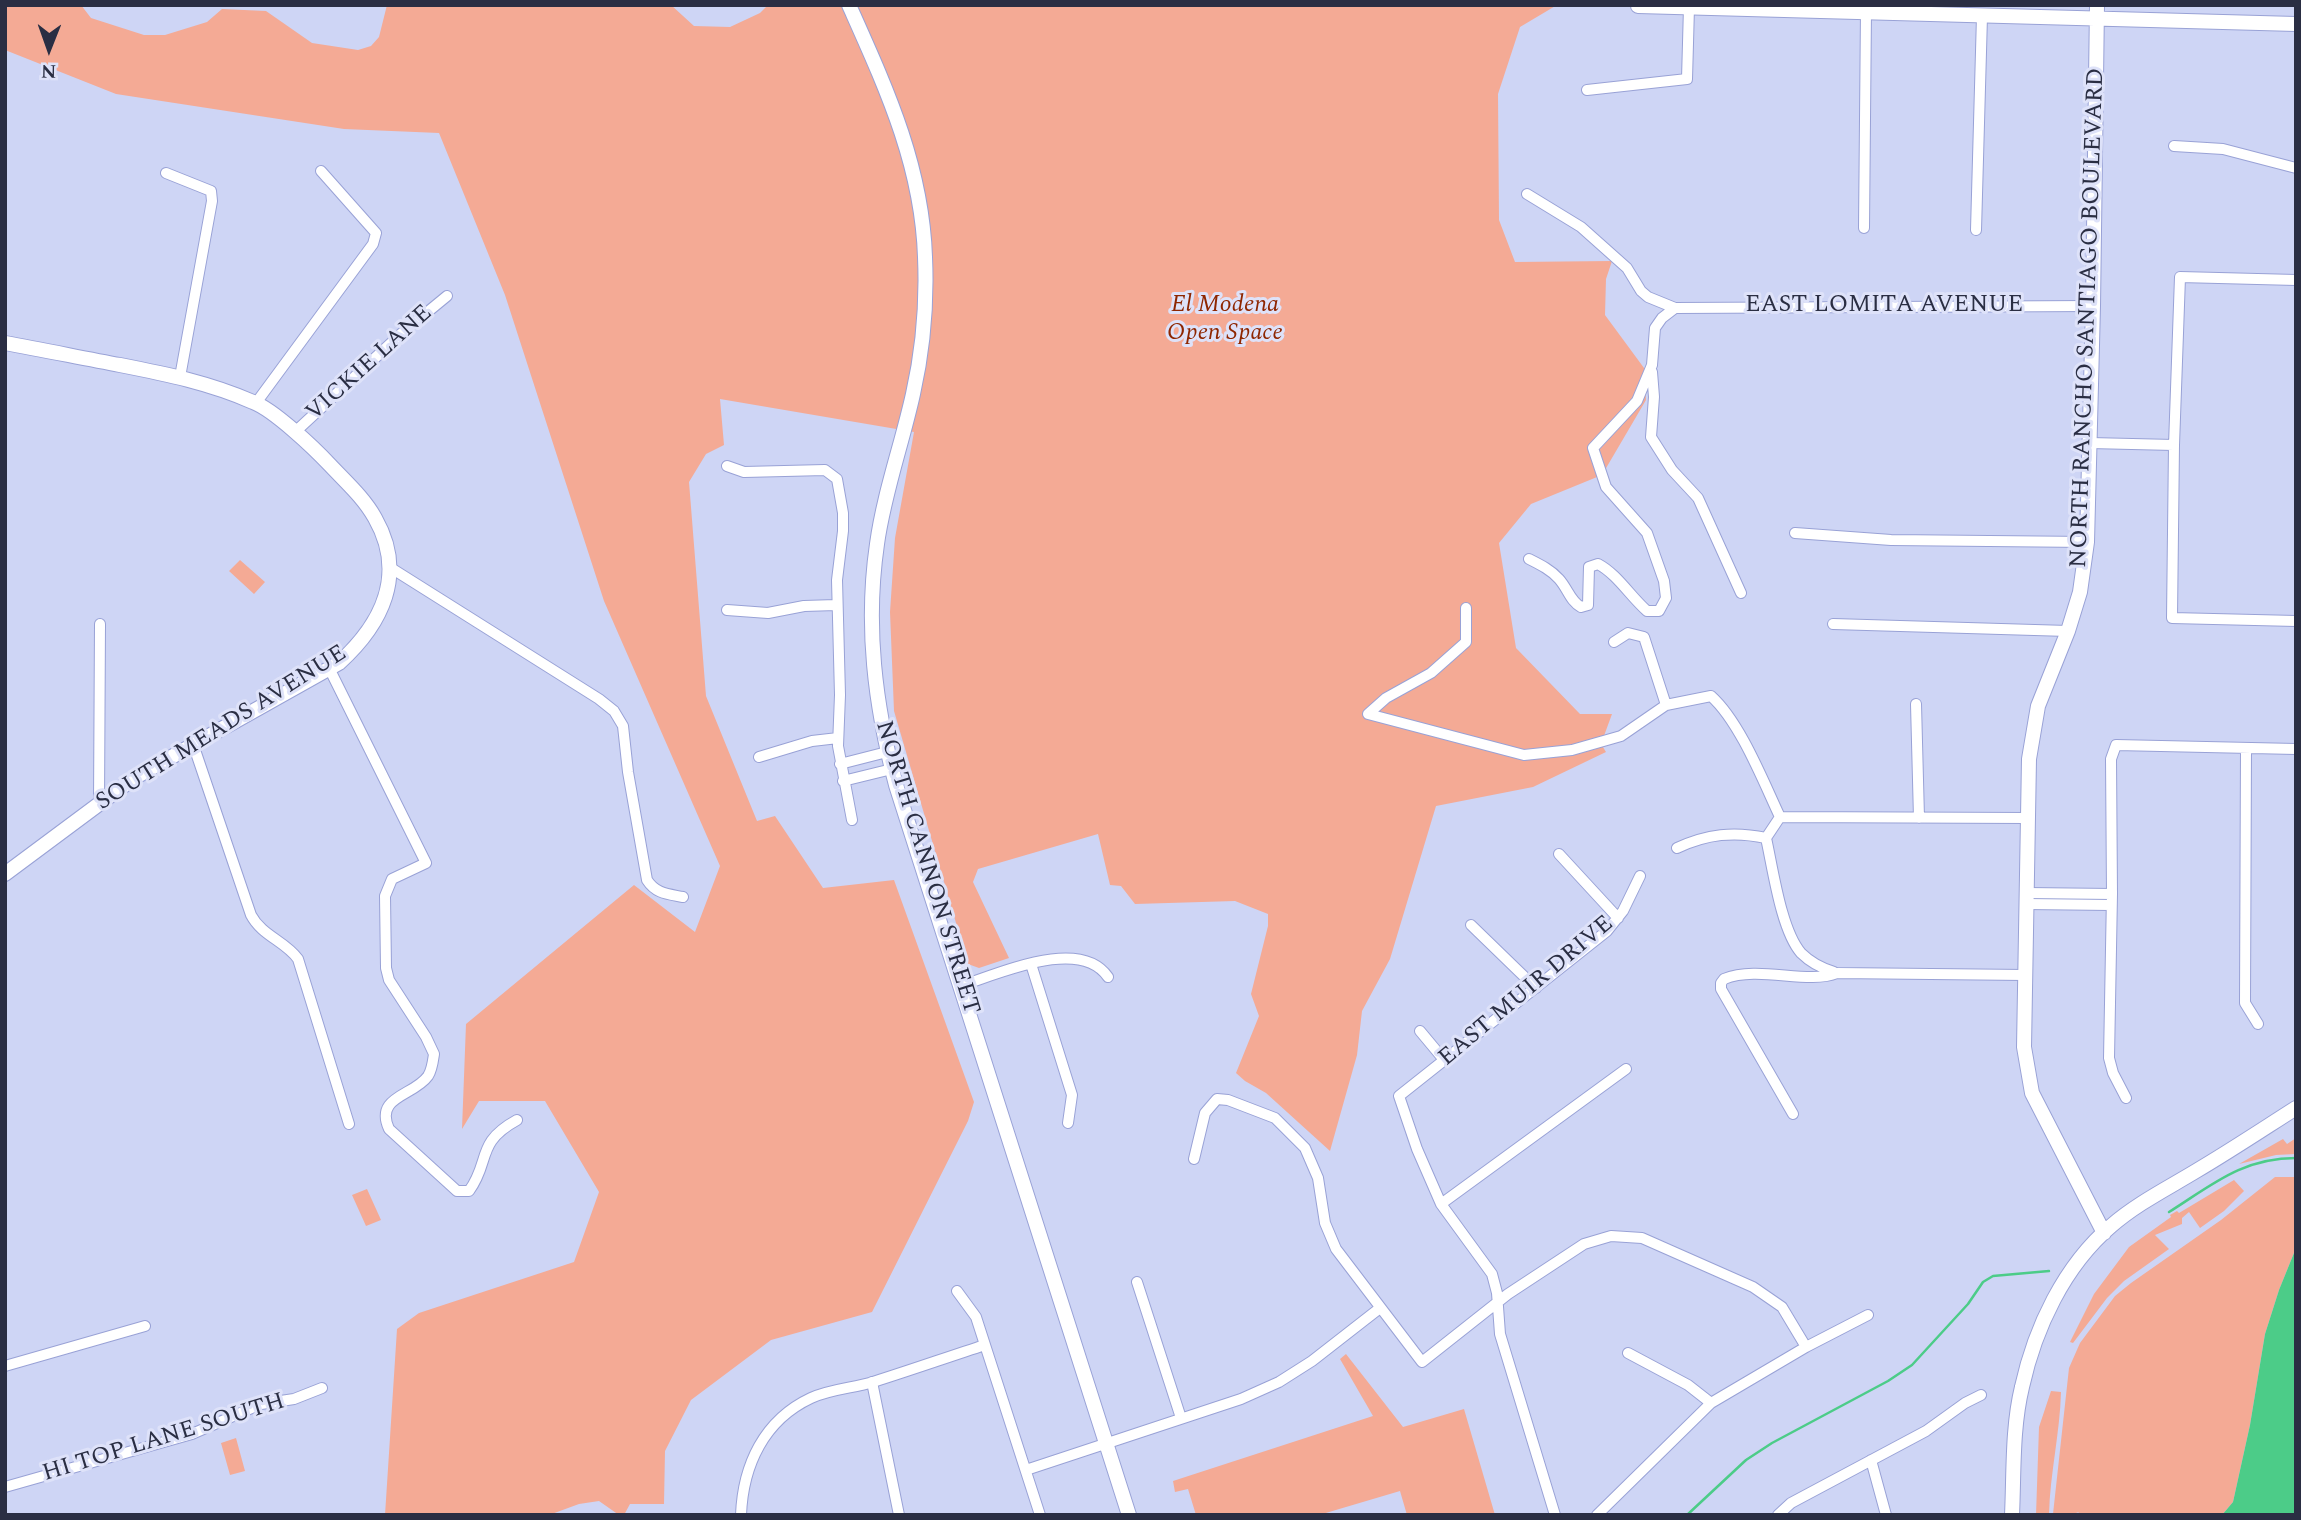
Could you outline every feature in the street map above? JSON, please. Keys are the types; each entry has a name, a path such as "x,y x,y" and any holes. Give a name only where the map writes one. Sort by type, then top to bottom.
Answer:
{"street":[{"name":"NORTH CANNON STREET","path":"849,5 888,91 907,144 916,184 925,256 925,301 919,365 881,521 874,566 874,682 887,752 1129,1515"},
{"path":"1638,5 1866,10 1982,16 2097,12 2296,24"},
{"path":"1587,90 1687,79 1689,7"},
{"path":"1864,228 1866,10"},
{"name":"NORTH RANCHO SANTIAGO BOULEVARD","path":"2097,12 2087,542 2080,592 2068,631 2038,706 2029,759 2024,1046 2032,1093 2104,1233"},
{"path":"1976,230 1982,16"},
{"path":"2174,146 2223,149 2296,168"},
{"path":"256,403 373,244 376,233 321,172"},
{"path":"166,173 211,191 212,201 180,377"},
{"path":"1527,194 1581,227 1627,268 1641,292 1648,298 1675,308 1655,328 1651,365 1646,384 1637,401 1593,448 1606,487 1647,533 1664,582 1665,598 1659,611 1647,611 1598,564 1590,567 1590,600 1588,605 1581,607 1574,603 1560,581 1545,567 1529,559"},
{"path":"2296,281 2179,277 2172,618 2296,621"},
{"name":"VICKIE LANE","path":"295,432 446,296"},
{"name":"EAST LOMITA AVENUE","path":"1675,308 2093,306"},
{"name":"SOUTH MEADS AVENUE","path":"5,343 180,377 256,403 320,454 365,502 381,529 391,568 386,599 376,621 358,646 329,668 134,778 5,874"},
{"path":"1651,365 1654,397 1651,437 1672,470 1698,498 1741,593"},
{"path":"2090,443 2174,445"},
{"path":"727,466 744,472 820,470 831,473 838,482 844,513 836,605 840,695 838,738 840,764 852,820"},
{"path":"1795,533 1891,540 2087,542"},
{"path":"391,568 599,699 620,719 647,880 653,889 661,893 683,897"},
{"path":"727,610 768,613 804,606 836,605"},
{"path":"1466,608 1465,642 1431,673 1386,698 1368,714 1524,755 1572,750 1621,736 1667,705 1711,696 1721,705 1755,763 1780,817"},
{"path":"99,803 100,624"},
{"path":"1833,624 2068,631"},
{"path":"1614,642 1628,633 1644,637 1667,705"},
{"path":"329,668 426,863 392,879 385,896 386,968 389,979 434,1054 428,1076 416,1087 394,1099 387,1109 386,1121 389,1129 446,1183 457,1191 469,1191 475,1183 486,1146 503,1128 517,1120"},
{"path":"1916,704 1919,818"},
{"path":"759,757 812,741 838,738"},
{"path":"194,744 251,915 262,931 292,950 298,960 349,1124"},
{"path":"2126,1098 2113,1073 2109,1058 2111,759 2116,745 2296,749"},
{"path":"2246,748 2245,1003 2258,1024"},
{"path":"840,764 887,752"},
{"path":"843,781 892,768"},
{"path":"1780,817 2028,818"},
{"path":"1780,817 1766,838 1788,933 1808,960 1837,973"},
{"path":"1676,848 1700,838 1720,834 1736,833 1766,838"},
{"path":"1559,854 1618,918"},
{"name":"EAST MUIR DRIVE","path":"1441,1204 1417,1149 1399,1096 1607,931 1618,918 1640,876"},
{"path":"2027,899 2111,900"},
{"path":"1471,925 1536,988"},
{"path":"960,986 1061,957 1084,959 1099,966 1108,977"},
{"path":"1031,964 1072,1095 1068,1123"},
{"path":"1793,1114 1721,989 1720,984 1726,978 1752,974 1824,976 1837,973 2025,975"},
{"path":"1420,1031 1445,1061"},
{"path":"1555,1515 1500,1334 1496,1285 1487,1264 1441,1204 1626,1069"},
{"path":"1194,1159 1205,1113 1217,1099 1228,1100 1275,1118 1305,1148 1318,1178 1325,1223 1336,1249 1422,1362 1497,1302 1584,1244 1611,1236 1642,1238 1753,1287 1782,1307 1806,1347"},
{"path":"2012,1515 2018,1410 2034,1342 2064,1281 2104,1233 2120,1220 2296,1108"},
{"path":"1137,1282 1181,1418"},
{"path":"957,1291 976,1317 1040,1515"},
{"path":"1026,1469 1241,1399 1279,1382 1312,1361 1380,1308"},
{"path":"1597,1515 1711,1404 1806,1347 1868,1315"},
{"path":"5,1366 145,1326"},
{"path":"741,1515 742,1489 758,1444 784,1415 812,1397 872,1382 985,1345"},
{"path":"1628,1353 1688,1385 1711,1404"},
{"path":"872,1382 899,1515"},
{"name":"HI TOP LANE SOUTH","path":"5,1487 192,1434 261,1404 294,1399 322,1388"},
{"path":"1779,1515 1791,1503 1926,1431 1981,1395"},
{"path":"1871,1460 1886,1515"}],"green space":[{"name":"El Modena Open Space","path":"5,5 81,5 91,18 144,35 165,35 207,22 222,9 266,11 312,43 358,50 371,46 379,37 387,5 671,5 694,26 730,27 760,13 768,5 1557,5 1520,27 1498,94 1499,220 1515,262 1612,261 1606,279 1605,315 1644,368 1646,400 1602,475 1531,504 1499,543 1516,648 1580,714 1612,714 1601,744 1606,752 1533,787 1436,806 1390,959 1362,1011 1357,1055 1330,1151 1266,1093 1236,1073 1259,1016 1251,994 1268,926 1268,914 1235,901 1135,904 1121,886 1110,885 1098,834 978,869 973,882 1009,958 979,968 968,964 894,711 890,612 895,538 914,432 720,399 724,445 706,454 689,482 706,696 757,821 775,816 823,888 894,880 974,1102 968,1121 872,1312 771,1340 691,1400 665,1451 664,1504 630,1504 624,1515 619,1515 599,1501 579,1504 549,1515 385,1515 397,1329 419,1313 574,1262 599,1192 545,1101 479,1101 462,1129 466,1024 634,885 695,932 720,866 604,601 505,295 439,133 344,129 116,94 5,50"},
{"path":"240,560 265,582 254,594 229,571"},
{"path":"2296,1138 2296,1154 2276,1155 2239,1164 2283,1139 2287,1144"},
{"path":"2275,1177 2296,1177 2296,1248 2265,1334 2250,1425 2233,1502 2222,1515 2076,1515 2079,1512 2070,1515 2053,1514 2069,1368 2080,1343 2115,1296 2221,1220"},
{"path":"2234,1180 2244,1191 2224,1211 2200,1228 2189,1212 2182,1218 2182,1224 2155,1235 2169,1249 2124,1281 2107,1298 2073,1343 2070,1342 2094,1294 2129,1247 2171,1217 2170,1215 2177,1211 2179,1213"},
{"path":"367,1189 381,1220 366,1226 352,1195"},
{"path":"1346,1354 1403,1427 1464,1409 1495,1515 1407,1515 1400,1491 1319,1515 1196,1515 1188,1489 1175,1492 1173,1481 1373,1416 1340,1359"},
{"path":"2051,1391 2061,1392 2049,1515 2036,1515 2039,1427"},
{"path":"236,1438 245,1471 230,1475 221,1443"}],"shaded area":[{"path":"2296,1248 2296,1515 2222,1515 2233,1502 2250,1425 2265,1334"}],"waterway":[{"path":"2169,1212 2243,1168 2277,1159 2296,1158"},
{"path":"1687,1515 1746,1460 1912,1365 1968,1304 1983,1282 1993,1276 2049,1271"}]}
